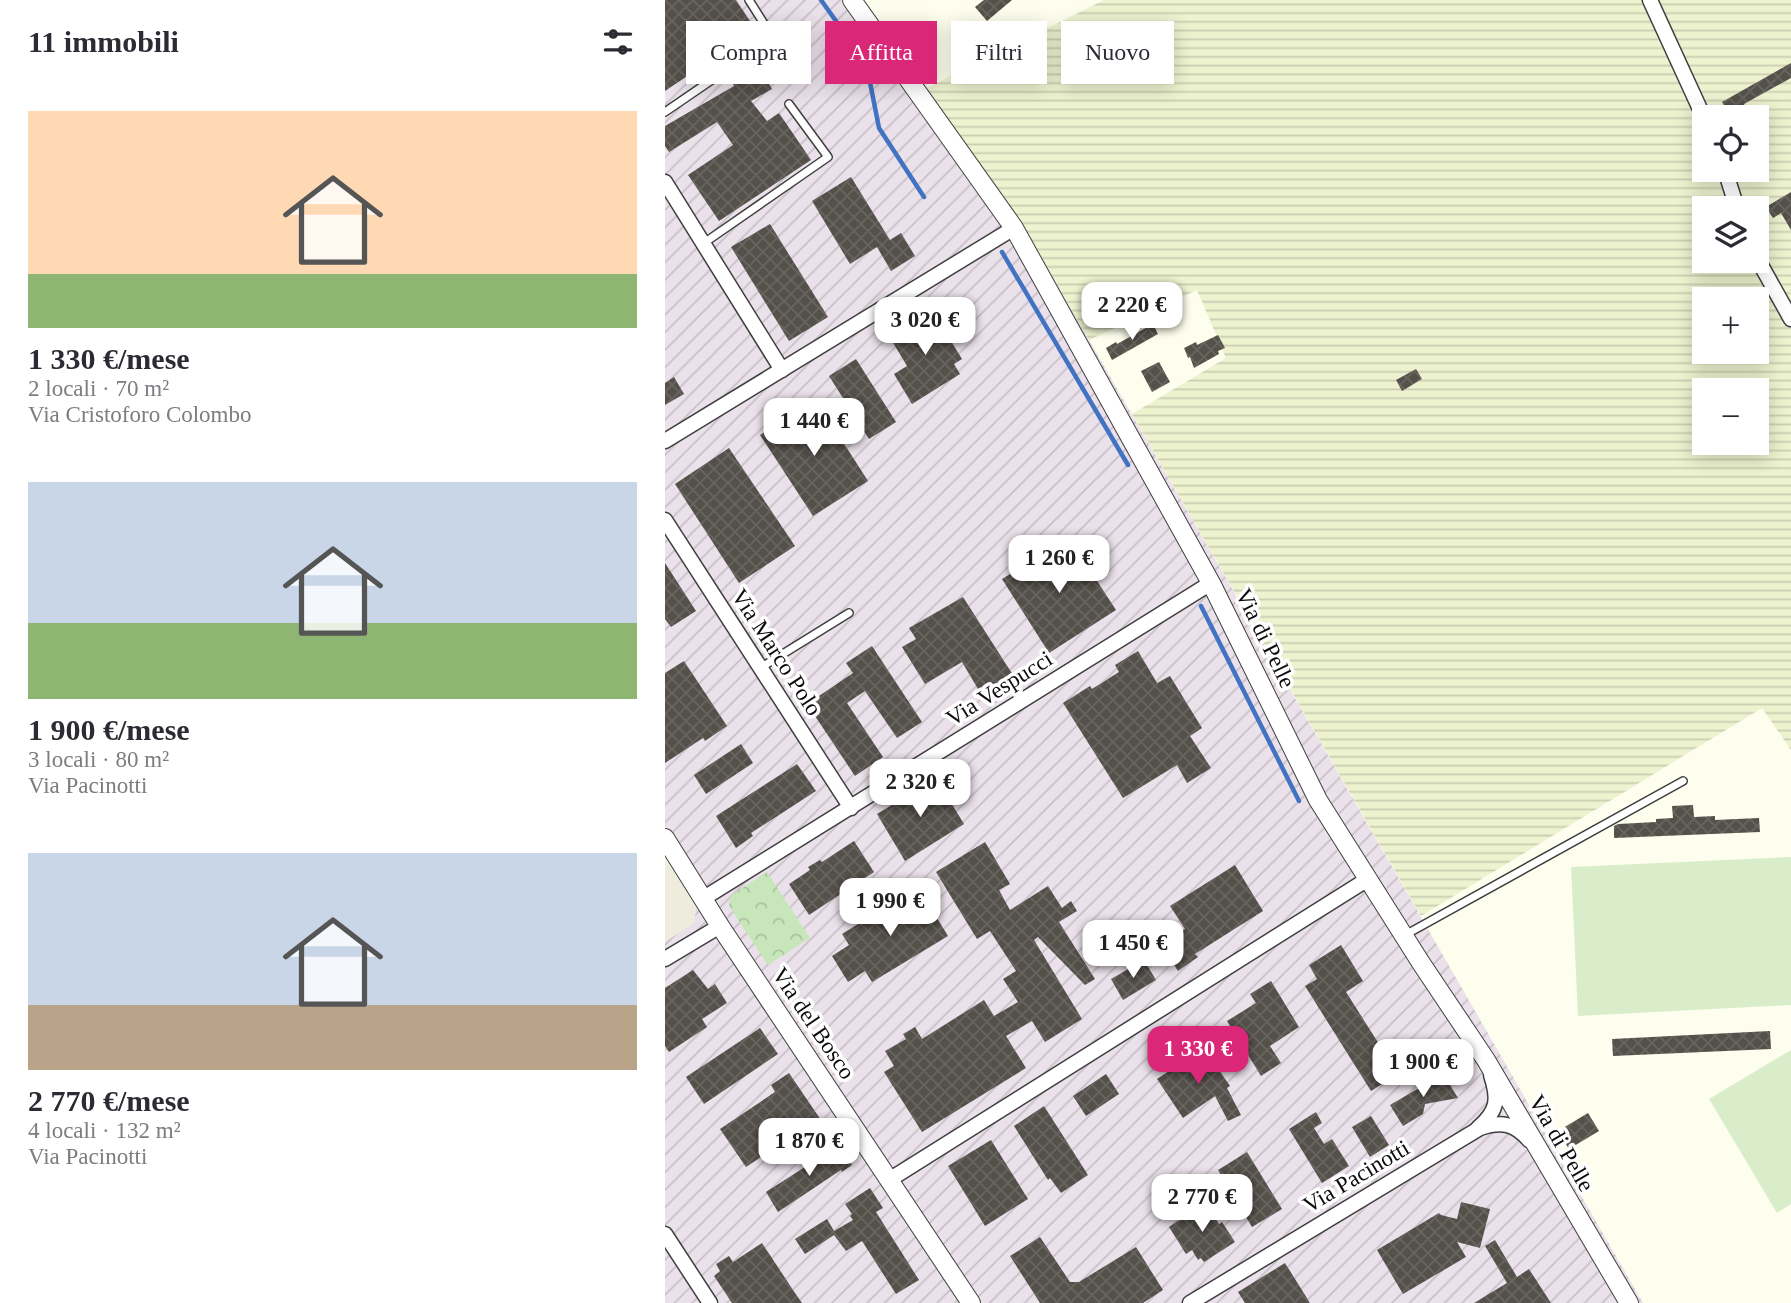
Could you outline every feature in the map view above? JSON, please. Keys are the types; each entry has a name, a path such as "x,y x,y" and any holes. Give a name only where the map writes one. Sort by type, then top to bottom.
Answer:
{"street":[{"name":"Via di Pelle","path":"852,0 1014,228 1211,583 1318,800 1403,936 1486,1060 1629,1303"},
{"path":"1650,0 1698,105"},
{"path":"665,182 782,370"},
{"path":"665,441 1014,228"},
{"path":"1765,273 1791,319"},
{"name":"Via Marco Polo","path":"665,520 851,808"},
{"name":"Via Vespucci","path":"704,898 1211,583"},
{"name":"Via del Bosco","path":"665,838 720,926 971,1303"},
{"path":"889,1180 1368,880"},
{"path":"666,956 720,926"},
{"name":"Via Pacinotti","path":"1475,1131 1491,1116 1496,1102 1493,1080 1486,1060"},
{"name":"Via Pacinotti","path":"1195,1302 1475,1131 1496,1123 1512,1126 1527,1138 1543,1160"},
{"path":"665,1234 710,1303"}],"lane":[{"path":"665,112 773,38 748,0"},
{"path":"703,244 828,157 789,104"},
{"path":"760,668 849,613"},
{"path":"1403,936 1683,781"}],"shaded area":[{"path":"665,0 860,0 875,21 825,21 825,84 921,84 1020,220 1643,1303 665,1303"},
{"path":"665,856 697,903 694,923 665,942"}],"green space":[{"path":"1104,0 1791,0 1791,750 1762,708 1421,916 1132,414 1226,358 1197,290 1089,340 1020,220 925,89 951,76 951,84 1047,84 1047,28 1061,21 1061,84 1174,84 1174,21 1062,21"},
{"path":"1791,857 1791,1005 1578,1016 1571,867"},
{"path":"767,872 810,938 768,965 729,906 733,894"},
{"path":"1791,1050 1791,1204 1777,1213 1709,1099"}],"building":[{"path":"665,0 736,0 750,21 686,21 686,77 665,91"},
{"path":"984,0 1012,0 987,21 975,7"},
{"path":"1791,63 1791,78 1744,105 1724,105 1722,102"},
{"path":"733,84 769,84 772,89 751,101 767,121 779,113 811,160 719,221 688,175 733,145 717,122 669,152 665,146 665,126 734,86"},
{"path":"851,177 890,240 901,233 915,256 891,271 877,247 850,264 812,201"},
{"path":"1791,192 1791,230 1781,213 1773,218 1769,205"},
{"path":"770,224 828,317 789,341 731,247"},
{"path":"932,310 962,359 954,364 960,374 912,404 894,374 907,366 889,336"},
{"path":"1153,324 1158,334 1112,360 1106,348"},
{"path":"1218,335 1225,348 1194,368 1184,348"},
{"path":"856,359 896,422 869,439 829,376"},
{"path":"1159,362 1170,382 1152,392 1141,371"},
{"path":"1416,369 1422,379 1402,391 1396,380"},
{"path":"674,377 684,394 665,405 665,383"},
{"path":"816,400 868,481 813,516 760,435"},
{"path":"729,448 795,546 739,583 675,484"},
{"path":"1069,538 1116,610 1049,653 1002,579"},
{"path":"665,563 696,611 671,627 665,619"},
{"path":"963,597 1013,675 981,694 962,662 925,684 902,647 916,639 909,628"},
{"path":"872,646 922,722 897,738 865,691 847,703 883,757 855,776 807,704 853,673 846,663"},
{"path":"1138,651 1157,683 1170,676 1202,728 1190,736 1211,768 1187,783 1177,765 1123,798 1063,703 1119,672 1115,665"},
{"path":"684,661 727,726 665,763 665,673"},
{"path":"741,744 753,763 706,794 694,775"},
{"path":"797,764 816,791 751,833 753,836 736,848 716,816"},
{"path":"936,778 964,824 905,861 877,814"},
{"path":"1693,805 1694,817 1715,816 1715,820 1759,818 1760,832 1614,838 1614,826 1618,824 1656,822 1656,819 1673,818 1672,806"},
{"path":"854,841 874,872 809,915 789,884 810,870 808,867 820,860 822,862"},
{"path":"985,842 1010,884 999,890 1010,910 1048,886 1062,908 1071,901 1077,911 1059,922 1095,979 1085,985 1038,937 1034,940 1082,1019 1045,1042 1032,1021 1006,1036 1026,1068 922,1132 884,1072 894,1066 885,1051 906,1039 903,1034 915,1027 922,1039 984,1000 994,1016 1018,1002 1003,979 1016,971 990,931 977,939 936,872"},
{"path":"1235,865 1263,911 1195,954 1198,957 1178,971 1161,944 1185,929 1170,906"},
{"path":"918,887 948,936 872,982 865,971 848,982 832,956 849,945 842,934"},
{"path":"1341,945 1363,981 1346,992 1398,1074 1371,1091 1305,986 1317,979 1309,965"},
{"path":"1144,960 1156,980 1123,1000 1111,979"},
{"path":"693,970 708,989 715,984 727,1003 702,1019 707,1027 669,1052 665,1046 665,988"},
{"path":"1271,981 1299,1027 1270,1046 1281,1063 1261,1076 1227,1021 1256,1003 1250,994"},
{"path":"760,1028 778,1054 704,1104 686,1077"},
{"path":"1770,1031 1771,1049 1613,1056 1612,1039"},
{"path":"1204,1048 1230,1086 1227,1088 1241,1115 1228,1121 1215,1096 1183,1118 1157,1079"},
{"path":"789,1073 825,1126 807,1138 801,1130 746,1167 720,1129 775,1092 771,1085"},
{"path":"1106,1074 1119,1094 1086,1116 1073,1096"},
{"path":"1443,1074 1458,1098 1425,1104 1423,1114 1403,1126 1390,1105"},
{"path":"1044,1106 1088,1175 1061,1193 1050,1178 1048,1180 1014,1126"},
{"path":"1316,1112 1322,1123 1314,1128 1324,1144 1332,1139 1349,1166 1322,1183 1289,1129"},
{"path":"1588,1113 1599,1131 1569,1149 1558,1131"},
{"path":"1371,1116 1389,1145 1370,1157 1352,1127"},
{"path":"991,1140 1028,1199 985,1226 948,1166"},
{"path":"839,1145 852,1165 778,1212 766,1192"},
{"path":"1247,1152 1282,1209 1252,1227 1218,1170"},
{"path":"870,1188 883,1208 876,1212 919,1280 896,1294 862,1241 846,1251 834,1235 805,1254 795,1239 827,1219 834,1231 853,1220 845,1204"},
{"path":"1461,1202 1490,1209 1480,1248 1457,1242 1466,1257 1403,1294 1377,1250 1439,1213 1457,1219"},
{"path":"1205,1203 1235,1242 1204,1262 1201,1258 1198,1260 1192,1250 1186,1254 1169,1227"},
{"path":"1040,1237 1070,1282 1079,1282 1136,1247 1163,1290 1143,1303 1040,1303 1010,1256"},
{"path":"1495,1240 1517,1277 1529,1269 1551,1303 1474,1303 1507,1283 1485,1246"},
{"path":"762,1243 802,1303 732,1303 714,1276 720,1271 716,1264 729,1256 733,1262"},
{"path":"1285,1263 1310,1303 1245,1303 1238,1292"}],"waterway":[{"path":"821,0 863,59 879,128 924,197"},
{"path":"1002,252 1128,465"},
{"path":"1201,606 1299,801"}]}
